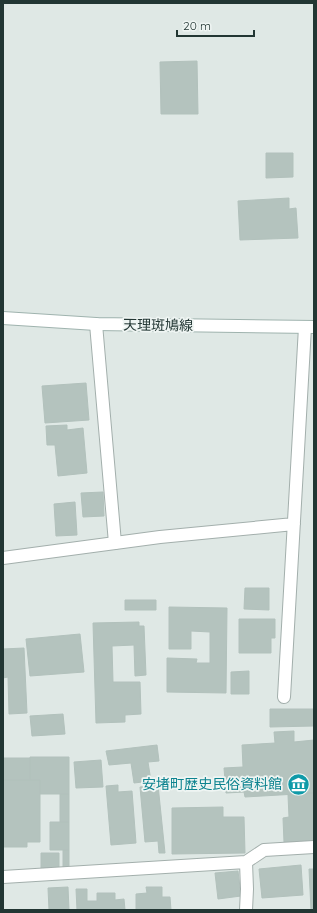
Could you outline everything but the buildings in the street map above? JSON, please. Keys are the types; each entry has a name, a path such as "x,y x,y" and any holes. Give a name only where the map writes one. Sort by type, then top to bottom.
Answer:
{"street":[{"name":"天理斑鳩線","path":"3,318 96,324 310,327"},
{"path":"96,324 115,543"},
{"path":"284,697 294,524 310,327"},
{"path":"3,558 160,537 294,524"},
{"path":"3,877 246,862 264,850 314,847"},
{"path":"246,862 246,910"}],"place":[{"name":"安堵町歴史民俗資料館","path":"298,784"}]}
